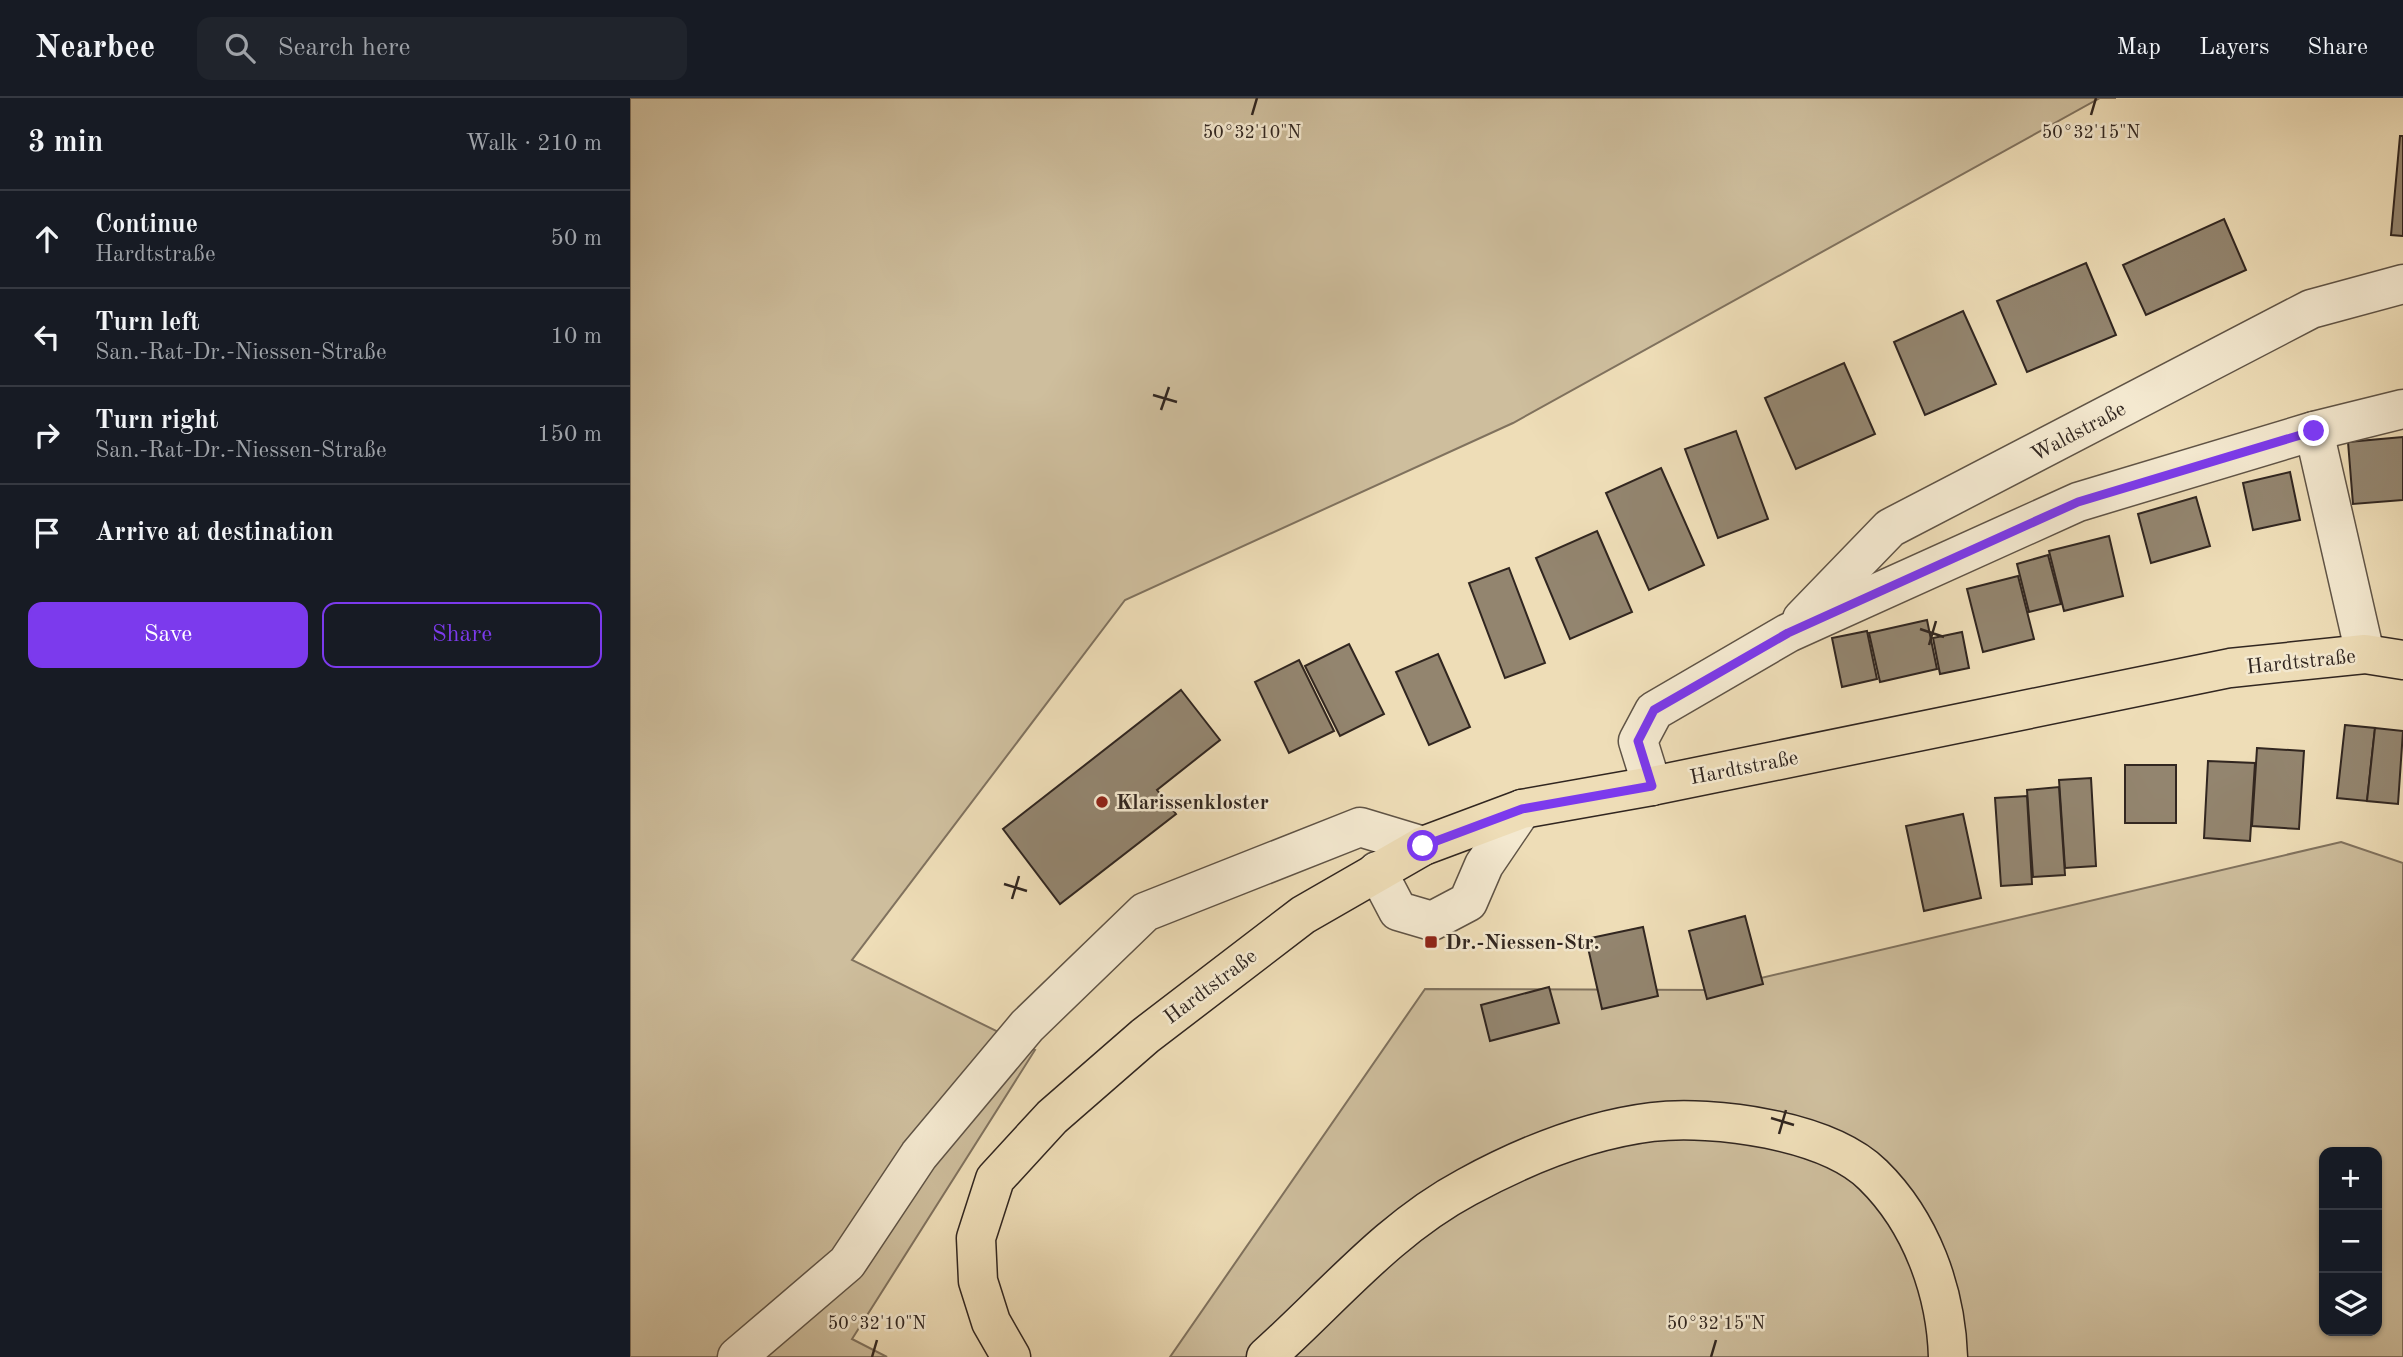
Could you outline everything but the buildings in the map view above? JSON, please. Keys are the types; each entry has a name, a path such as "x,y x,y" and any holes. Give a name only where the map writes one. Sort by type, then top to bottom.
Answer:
{"main road":[{"name":"Hardtstraße","path":"1011,1357 991,1322 978,1280 976,1238 995,1179 1052,1117 1144,1036 1303,915 1423,846 1522,809 1652,786 2230,668 2365,654 2403,660"},
{"path":"1266,1357 1365,1260 1411,1222 1466,1187 1576,1139 1654,1122 1752,1126 1817,1141 1872,1174 1910,1223 1935,1275 1947,1330 1948,1357"}],"street":[{"name":"Waldstraße","path":"1788,633 1890,528 2311,309 2403,284"},
{"path":"1652,786 1638,741 1654,710 1788,633 2078,502 2314,431 2403,409"},
{"path":"2314,431 2365,654"},
{"path":"1377,871 1398,911 1432,921 1468,902 1484,865 1522,809"},
{"path":"737,1357 847,1263 919,1155 1027,1026 1145,912 1360,827 1423,846"}],"shaded area":[{"path":"630,98 2100,98 1513,423 1125,600 852,960 1035,1050 852,1339 887,1357 630,1357"},
{"path":"2341,842 2403,863 2403,1357 1170,1357 1425,989 1710,990"}],"place":[{"name":"Klarissenkloster","path":"1102,802"},
{"name":"Dr.-Niessen-Str.","path":"1431,942"}],"route":[{"path":"1423,846 1522,809 1652,786 1638,741 1654,710 1788,633 2078,502 2314,431"}]}
